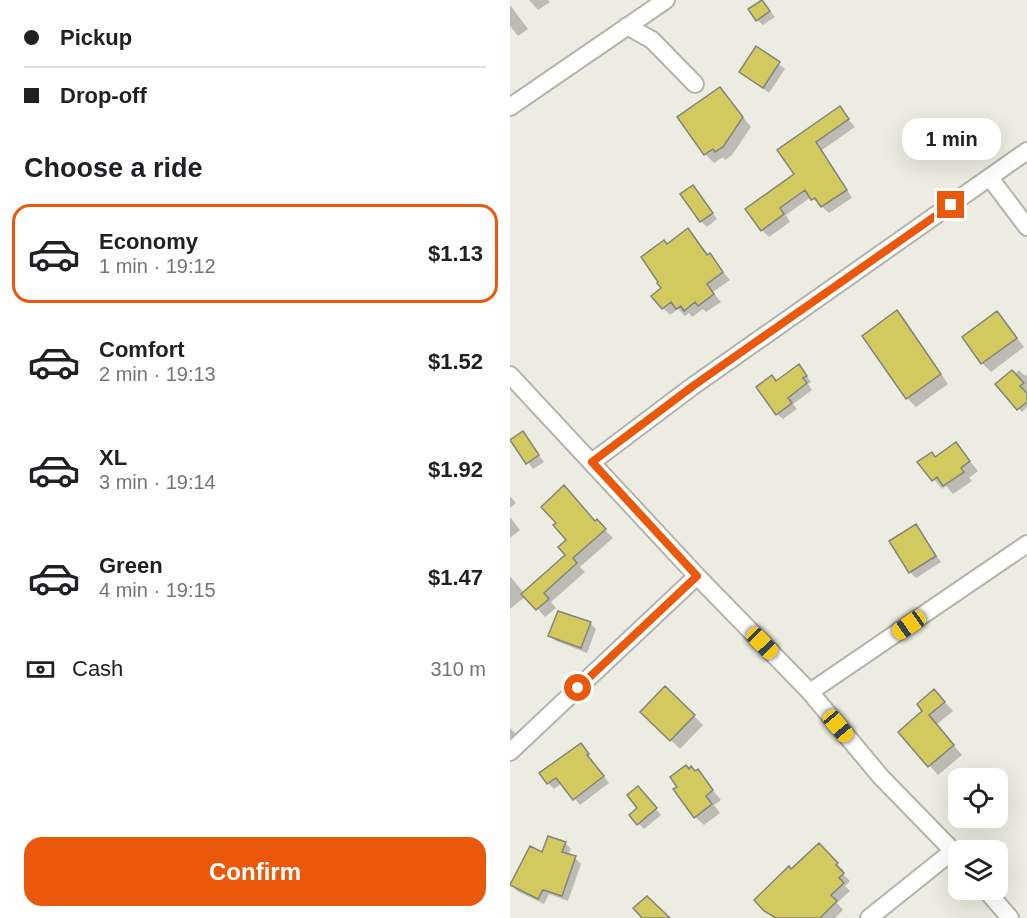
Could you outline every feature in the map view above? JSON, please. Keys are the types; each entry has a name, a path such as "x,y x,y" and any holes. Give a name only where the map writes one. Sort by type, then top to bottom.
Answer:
{"street":[{"path":"510,106 662,1"},
{"path":"627,26 652,40 695,84"},
{"path":"592,462 693,386 1027,151"},
{"path":"990,178 1027,227"},
{"path":"510,375 697,576 810,692 880,777 948,845"},
{"path":"810,692 1027,544"},
{"path":"510,752 697,576"},
{"path":"869,918 948,859"},
{"path":"995,900 1010,918"}],"building":[{"path":"762,0 770,11 756,21 748,9"},
{"path":"756,46 780,62 763,88 739,72"},
{"path":"720,87 743,117 723,147 715,152 713,149 704,155 677,117"},
{"path":"840,106 849,119 816,142 847,190 821,207 815,198 811,200 805,190 780,208 784,214 761,231 745,209 794,174 777,150"},
{"path":"693,185 713,213 700,222 680,194"},
{"path":"688,228 707,255 710,253 723,272 707,284 714,294 698,306 695,302 684,311 681,306 676,309 671,302 662,309 651,296 661,288 641,257 664,240 667,244"},
{"path":"897,310 941,374 906,399 862,336"},
{"path":"997,311 1017,338 981,364 962,337"},
{"path":"799,364 807,376 803,378 807,383 788,398 792,403 776,415 756,387 772,375 776,381"},
{"path":"1012,370 1024,383 1020,386 1027,393 1027,402 1017,410 995,384"},
{"path":"523,431 539,455 526,464 510,440"},
{"path":"956,442 970,461 961,468 964,472 943,486 937,477 932,481 917,462 932,452 935,457"},
{"path":"564,485 595,521 597,519 606,529 573,558 577,563 544,593 549,599 536,610 521,594 565,555 558,547 566,540 553,525 556,523 541,507"},
{"path":"916,524 936,556 909,573 889,541"},
{"path":"558,611 591,622 581,648 548,636"},
{"path":"665,686 695,715 670,741 640,712"},
{"path":"934,689 945,702 929,715 954,745 928,767 898,732 922,711 917,704"},
{"path":"581,743 589,754 587,755 604,776 573,800 556,778 547,784 539,773"},
{"path":"686,765 689,769 691,766 695,771 698,769 713,790 706,796 712,804 694,818 673,789 677,787 670,777"},
{"path":"638,786 657,808 637,825 629,815 637,808 627,795"},
{"path":"548,836 566,842 562,852 576,856 562,896 543,890 538,899 510,885 530,846 542,852"},
{"path":"819,843 844,873 839,878 844,883 831,895 837,901 820,918 776,918 764,911 754,900 789,866 791,869"},
{"path":"647,896 670,918 642,918 633,908"}],"route":[{"path":"578,688 697,576 592,462 693,386 951,205"}]}
